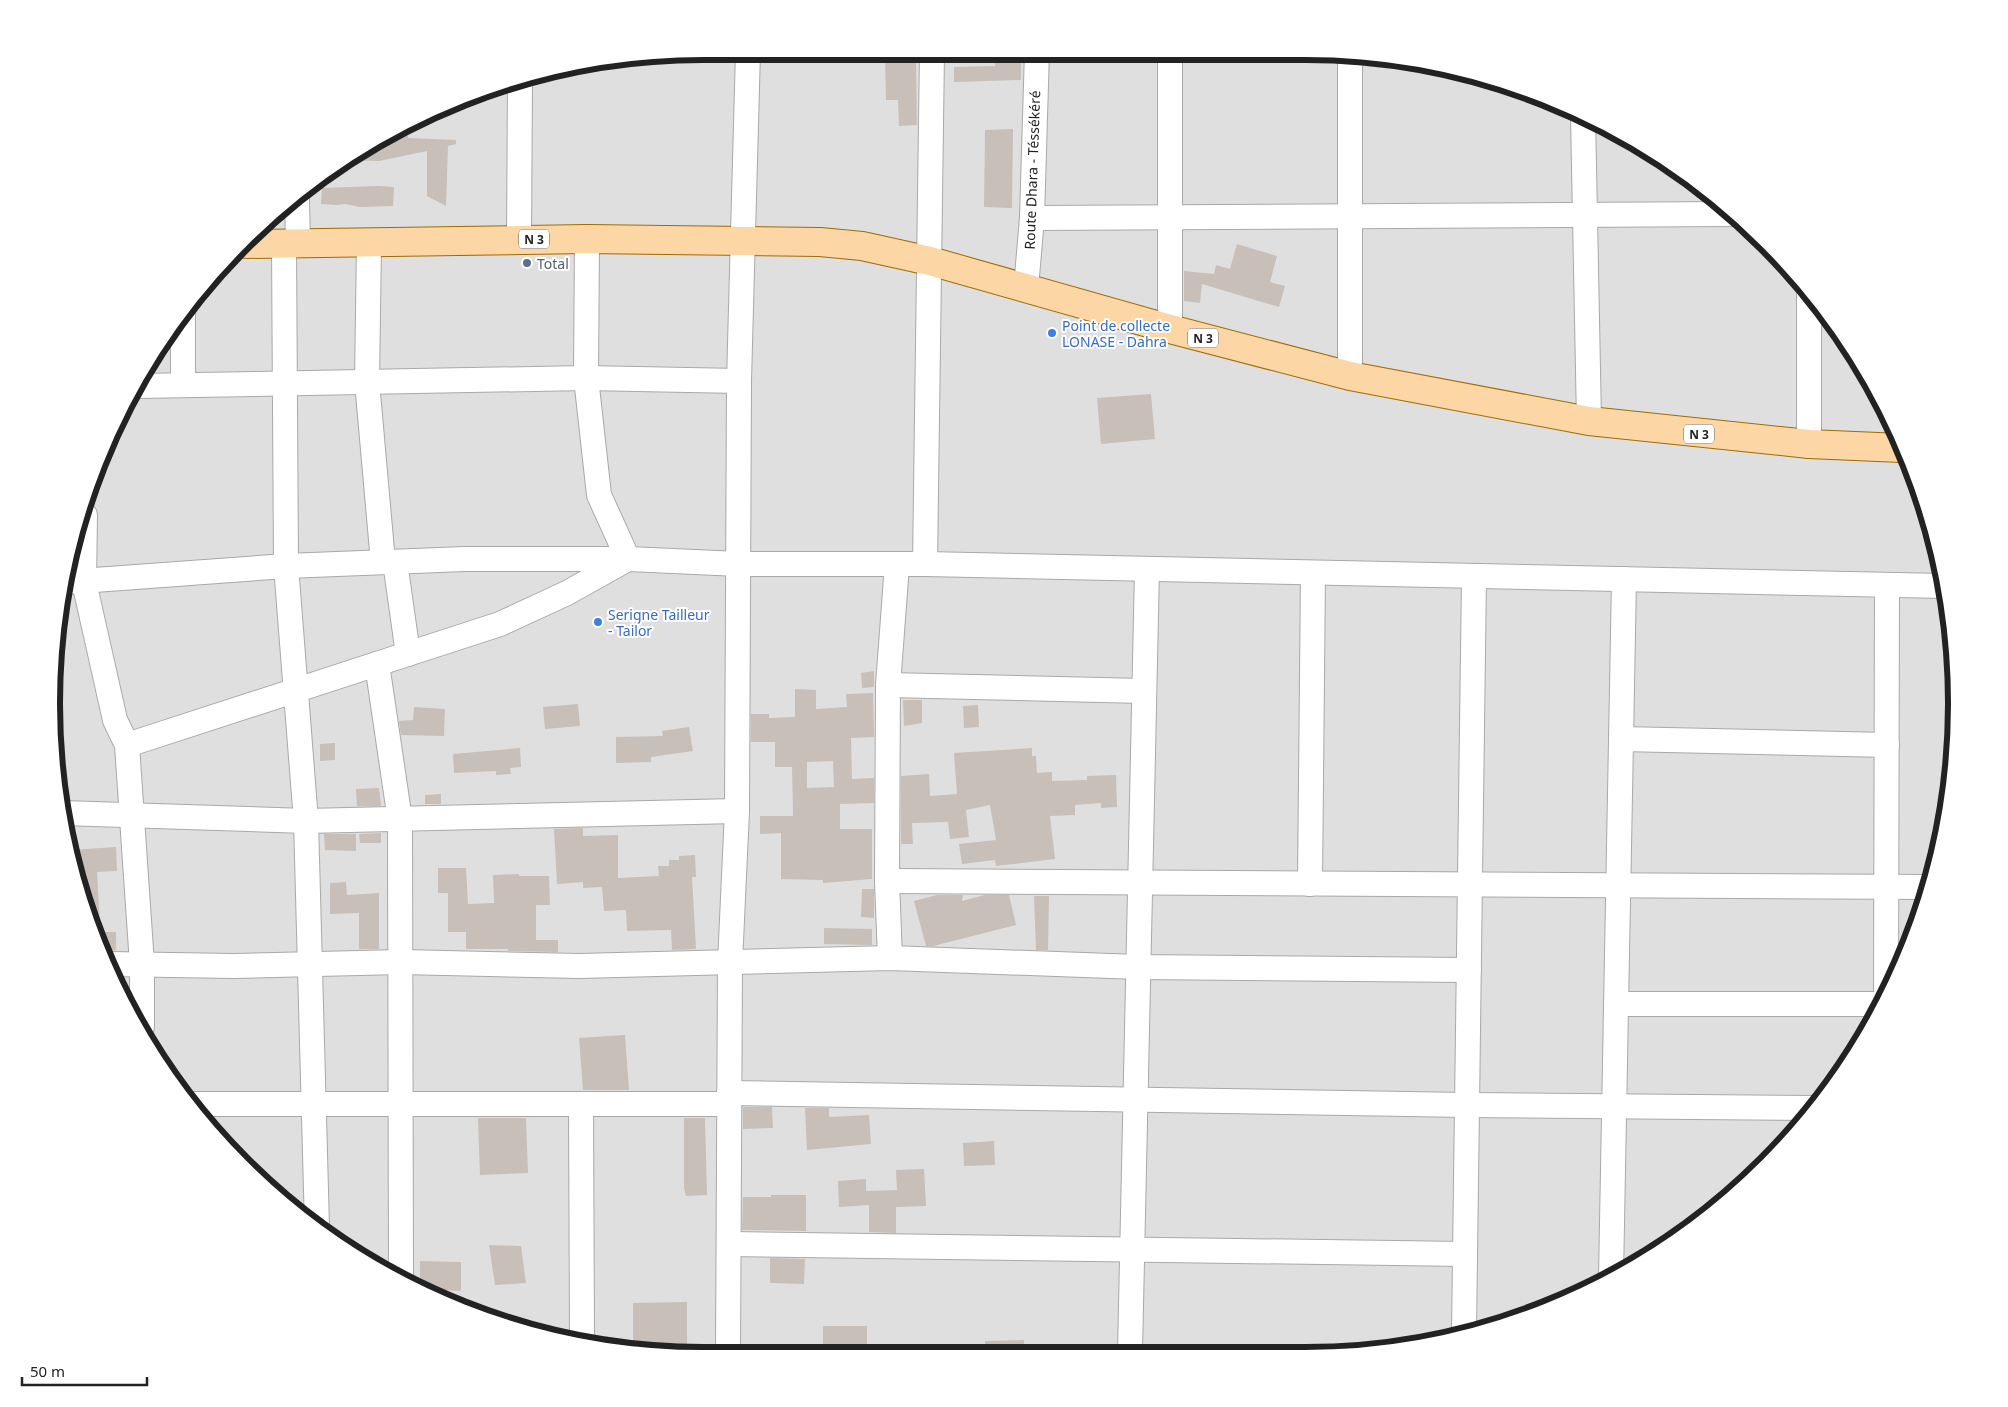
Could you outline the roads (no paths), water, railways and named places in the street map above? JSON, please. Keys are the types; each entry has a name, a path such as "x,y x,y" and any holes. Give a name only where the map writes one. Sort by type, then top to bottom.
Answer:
{"main road":[{"name":"N 3","path":"253,244 587,238 820,242 862,246 930,261 1170,329 1350,376 1589,422 1809,444 1895,448"}],"street":[{"path":"728,1347 730,963 737,812 739,381 748,60"},
{"path":"926,564 932,60"},
{"name":"Route Dhara - Téssékéré","path":"1026,288 1032,218 1037,60"},
{"path":"1170,60 1170,329"},
{"path":"1350,61 1350,376"},
{"path":"519,240 520,87"},
{"path":"1583,123 1589,422"},
{"path":"297,205 291,243 285,383 286,566 306,821 317,1218"},
{"path":"1032,218 1722,214"},
{"path":"587,238 586,378 599,495 628,559"},
{"path":"369,243 367,382 389,562 408,654"},
{"path":"1809,305 1809,444"},
{"path":"183,326 183,385"},
{"path":"144,386 586,378 739,381"},
{"path":"81,540 75,582 115,720 127,745 142,964 142,1018"},
{"path":"75,582 286,566 465,559 628,559 739,564 926,564 1937,586"},
{"path":"127,745 508,620 567,593 628,559"},
{"path":"890,958 887,882 888,685 897,564"},
{"path":"1130,1347 1147,569"},
{"path":"1310,884 1313,573"},
{"path":"1464,1327 1474,576"},
{"path":"1615,1267 1614,1105 1624,580"},
{"path":"1886,979 1887,585"},
{"path":"376,664 400,820 400,1271"},
{"path":"888,685 1144,691"},
{"path":"1621,738 1887,745"},
{"path":"70,813 306,821 737,812"},
{"path":"887,882 1921,887"},
{"path":"115,964 234,966 400,962 579,966 890,958 1138,967 1469,970"},
{"path":"1616,1004 1873,1004"},
{"path":"200,1104 581,1104 729,1099 1135,1100 1804,1108"},
{"path":"581,1104 582,1336"},
{"path":"729,1244 1465,1254"}],"place":[{"name":"Total","path":"527,263"},
{"name":"Point de collecte LONASE - Dahra","path":"1052,333"},
{"name":"Serigne Tailleur - Tailor","path":"598,622"}]}
